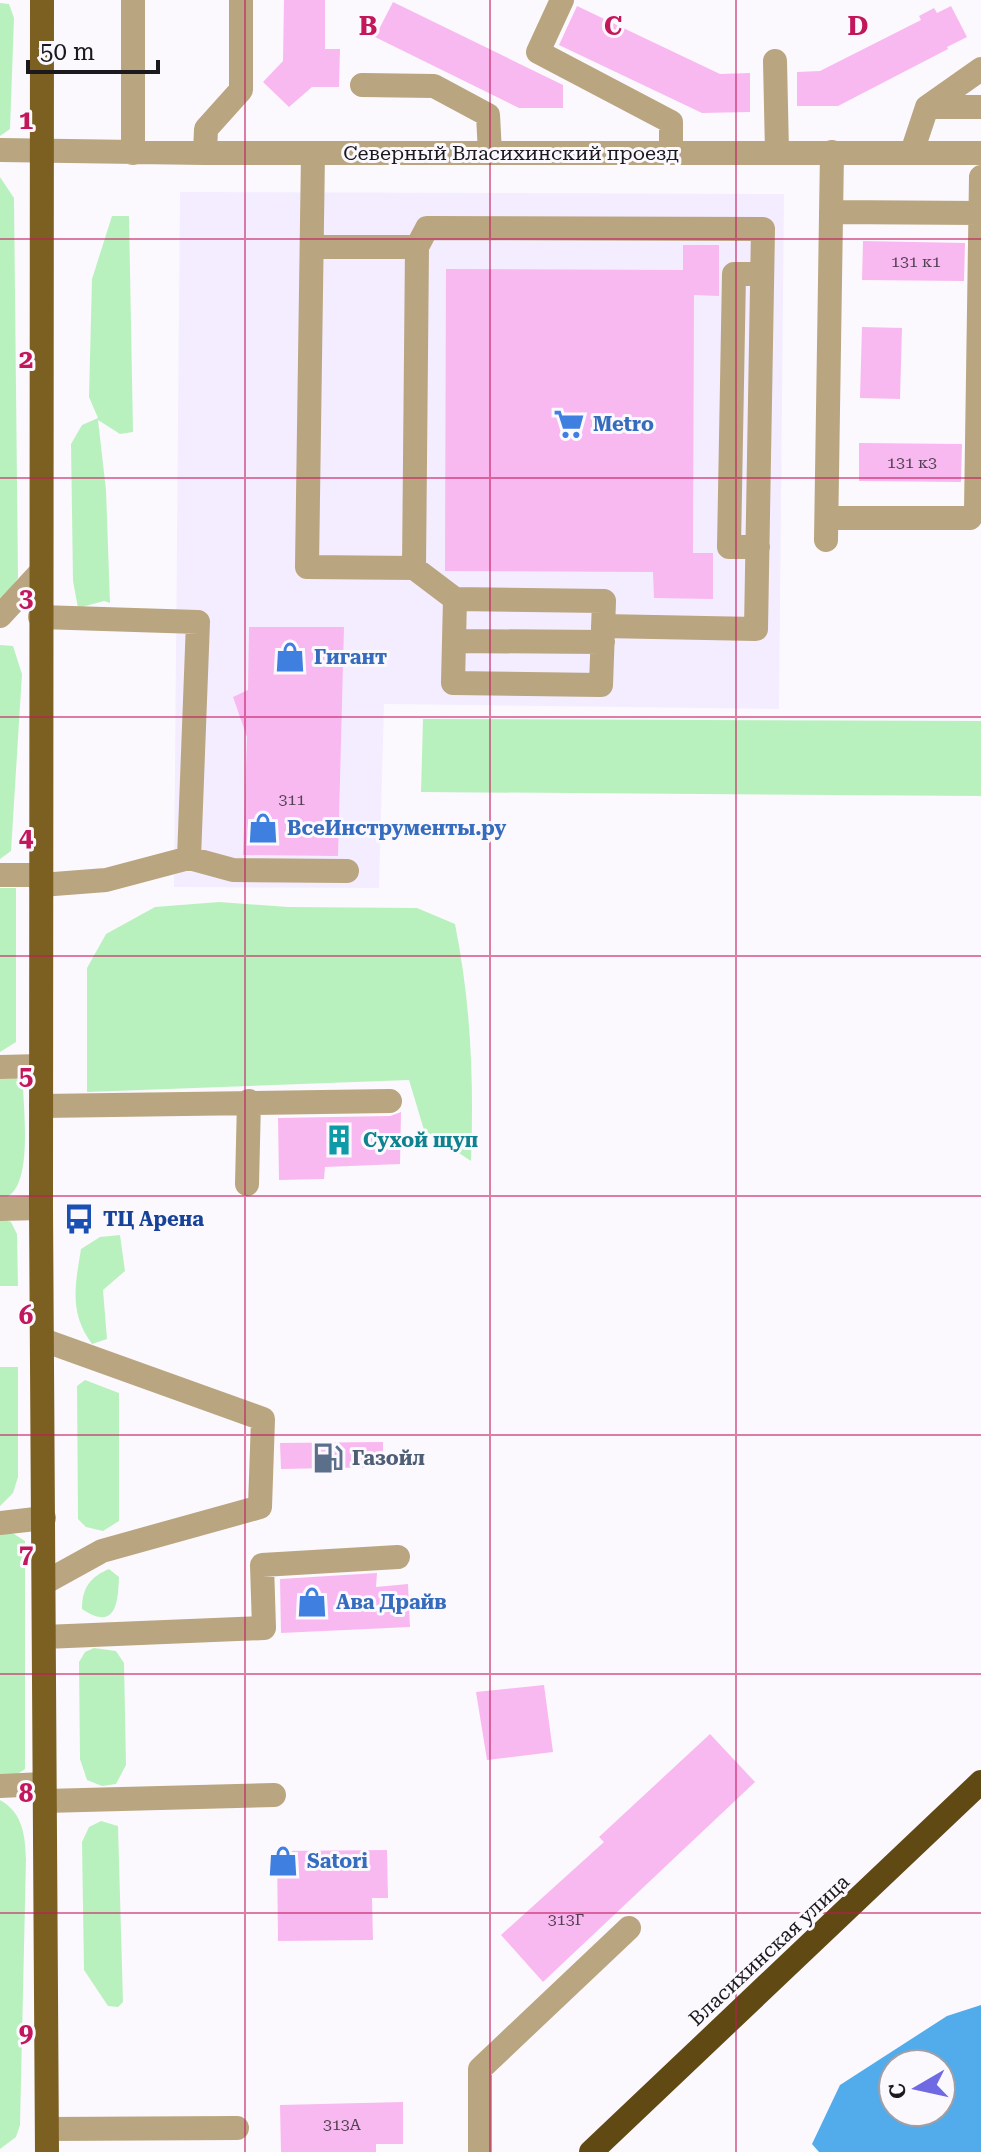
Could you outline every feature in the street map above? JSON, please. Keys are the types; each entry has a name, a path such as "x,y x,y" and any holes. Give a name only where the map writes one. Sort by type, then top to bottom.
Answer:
{"highway":[{"name":"Власихинская улица","path":"591,2152 981,1782"}],"main road":[{"path":"42,0 41,1208 47,2140"}],"street":[{"path":"133,0 133,153"},
{"path":"205,153 206,129 241,90 241,0"},
{"path":"562,0 538,52 671,122 671,152"},
{"path":"775,61 777,152"},
{"path":"912,152 927,107 981,69"},
{"path":"362,85 434,86 448,93 488,115 490,153"},
{"path":"927,107 981,107"},
{"name":"Северный Власихинский проезд","path":"0,150 133,153 981,153"},
{"path":"832,152 826,529 970,518 976,510 981,177"},
{"path":"313,153 307,567 414,568 455,599 604,601 601,685 453,683 455,599"},
{"path":"831,212 980,213"},
{"path":"414,568 417,247 427,228 763,229 756,629 454,641"},
{"path":"312,247 417,247"},
{"path":"0,616 40,573"},
{"path":"40,617 198,622 189,858"},
{"path":"0,875 41,880 106,880 189,858 233,870 347,871"},
{"path":"0,1067 41,1066"},
{"path":"247,1184 249,1101"},
{"path":"41,1106 390,1101"},
{"path":"0,1209 41,1208"},
{"path":"43,1340 263,1419 260,1507 102,1551 44,1583"},
{"path":"0,1523 44,1518"},
{"path":"44,1637 264,1628 262,1565 398,1557"},
{"path":"0,1786 44,1792 274,1795"},
{"path":"480,2152 480,2069 629,1928"},
{"path":"47,2140 237,2128"}],"shaded area":[{"path":"180,192 784,194 779,709 384,704 379,888 174,887"}],"green space":[{"path":"0,3 9,4 14,18 10,129 0,136"},
{"path":"0,177 14,198 18,578 3,600 0,600"},
{"path":"112,216 129,216 133,432 120,434 98,420 106,490 110,603 104,601 78,608 73,581 71,444 82,425 98,418 89,397 92,279"},
{"path":"0,645 13,646 22,674 11,851 0,859"},
{"path":"423,719 981,721 981,796 421,792"},
{"path":"0,888 16,888 16,1042 0,1052"},
{"path":"219,902 288,907 417,908 455,924 465,983 470,1042 471,1161 424,1130 409,1080 87,1092 87,968 106,934 155,907"},
{"path":"15,1078 23,1083 23,1168 11,1194 0,1199 0,1079"},
{"path":"0,1218 11,1222 17,1234 18,1286 0,1286"},
{"path":"120,1235 125,1271 103,1290 107,1339 92,1344 77,1310 76,1287 81,1249 100,1237"},
{"path":"0,1367 18,1367 18,1477 13,1493 0,1506"},
{"path":"85,1380 119,1393 119,1521 103,1531 86,1527 78,1519 77,1386"},
{"path":"0,1532 14,1534 25,1541 25,1769 16,1775 0,1775"},
{"path":"109,1569 119,1577 116,1605 108,1616 93,1615 82,1609 86,1589 97,1576"},
{"path":"94,1648 116,1651 124,1663 126,1765 116,1784 102,1786 87,1780 80,1759 79,1662 85,1652"},
{"path":"0,1800 18,1818 26,1859 20,2125 16,2137 0,2149"},
{"path":"101,1821 118,1826 123,2002 118,2007 108,2006 84,1970 82,1842 89,1827"}],"water":[{"path":"981,2005 981,2152 819,2152 812,2144 840,2085 877,2061 877,2128 957,2128 957,2048 897,2048 947,2016"}],"building":[{"path":"284,0 325,0 325,49 340,49 339,87 312,87 289,107 263,82 283,61"},
{"path":"393,2 563,85 563,108 519,108 375,37"},
{"path":"577,6 720,74 750,73 750,112 702,113 559,45"},
{"path":"951,6 967,37 838,106 797,106 797,72 820,71 921,20 919,16 934,8 937,13"},
{"path":"863,241 965,243 964,281 862,280"},
{"name":"Metro","path":"683,245 719,245 719,296 694,295 693,553 713,553 713,599 654,598 653,572 445,571 446,269 683,270"},
{"path":"862,327 902,328 900,399 860,398"},
{"path":"859,443 962,444 961,482 859,481"},
{"path":"249,627 344,627 338,856 243,855 247,737 233,697 248,690"},
{"name":"Сухой щуп","path":"401,1112 400,1164 325,1167 324,1179 279,1180 278,1118 390,1116"},
{"path":"383,1442 383,1467 281,1469 280,1443"},
{"path":"377,1573 376,1587 408,1584 410,1627 281,1633 280,1579"},
{"path":"544,1685 553,1752 487,1760 476,1692"},
{"path":"710,1734 755,1782 543,1982 501,1935 604,1842 599,1837"},
{"path":"387,1850 388,1898 372,1898 373,1940 278,1941 277,1851"},
{"path":"403,2102 403,2144 376,2144 376,2152 281,2152 280,2105"}],"place":[{"name":"Metro","path":"569,424"},
{"name":"Гигант","path":"290,657"},
{"name":"ВсеИнструменты.ру","path":"263,828"},
{"name":"Сухой щуп","path":"339,1140"},
{"name":"ТЦ Арена","path":"79,1219"},
{"name":"Газойл","path":"328,1458"},
{"name":"Ава Драйв","path":"312,1602"},
{"name":"Satori","path":"283,1861"}]}
